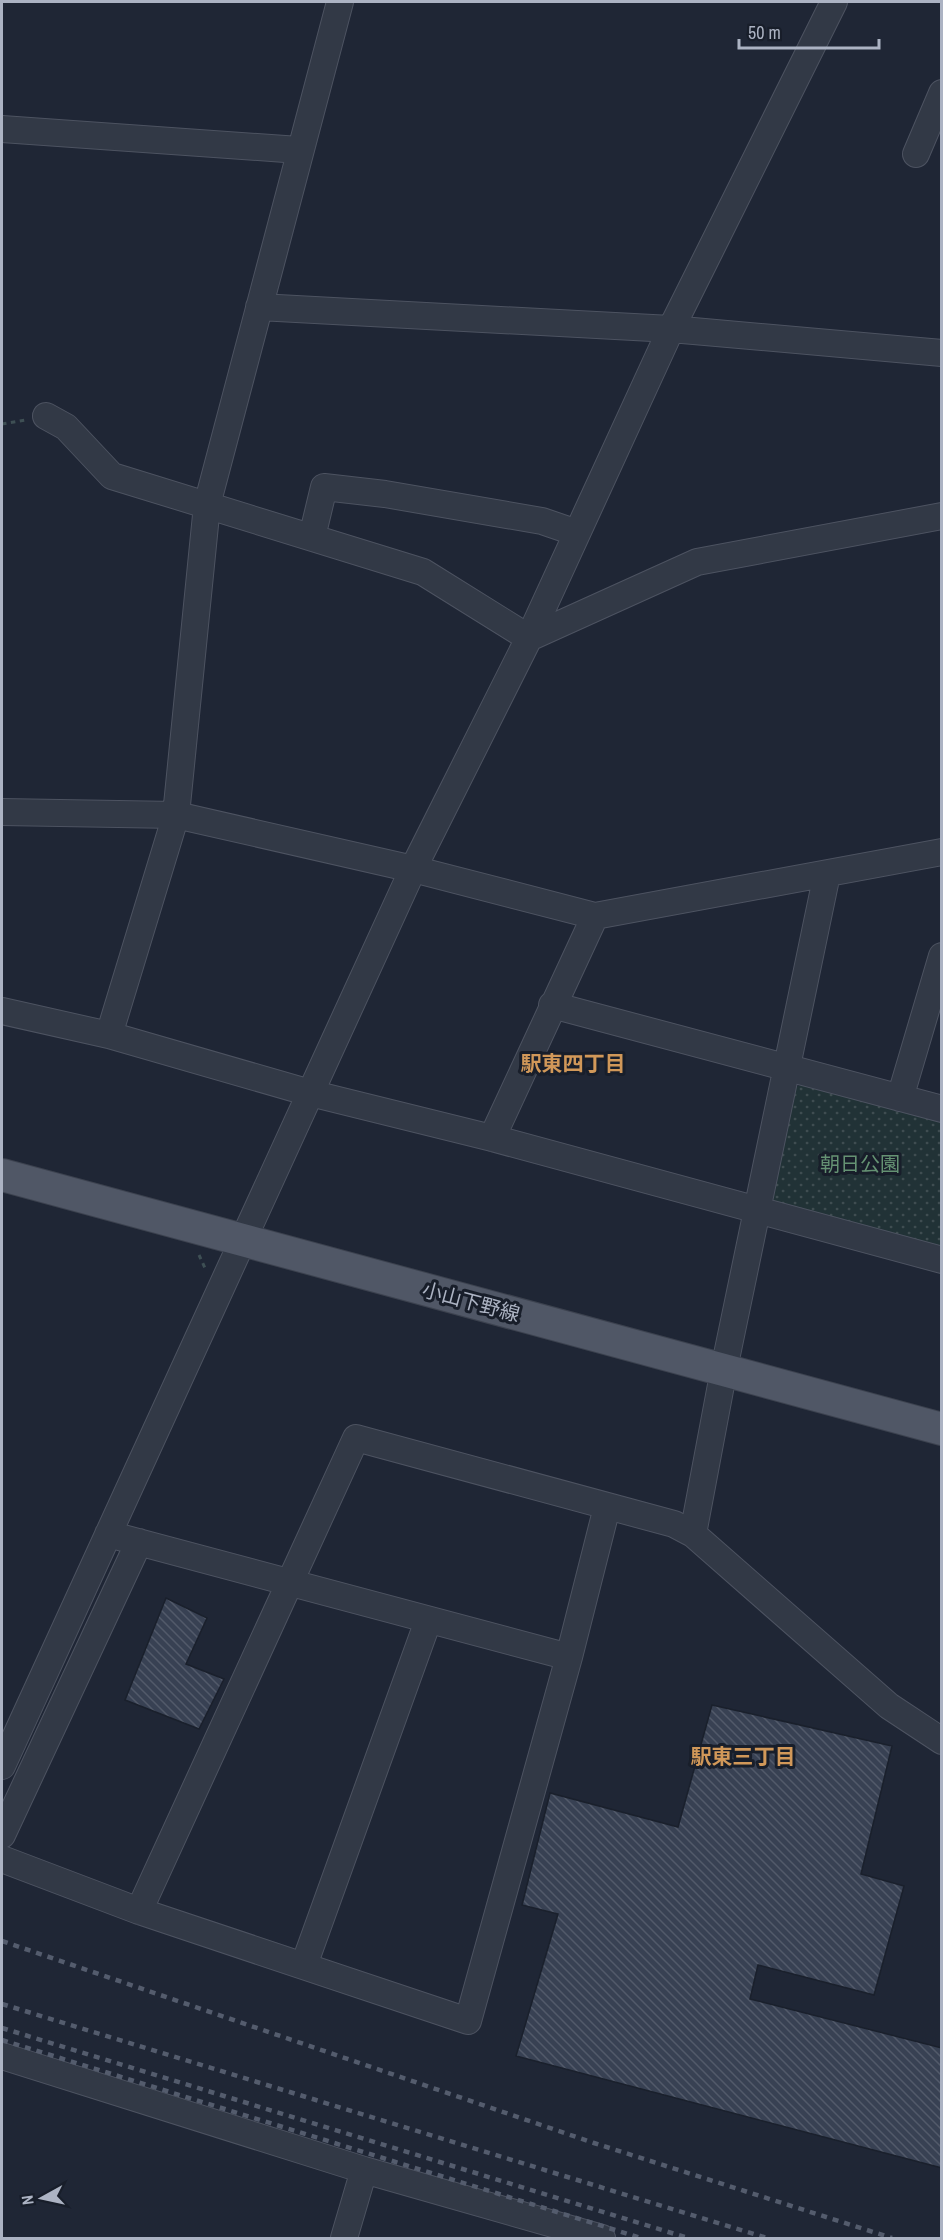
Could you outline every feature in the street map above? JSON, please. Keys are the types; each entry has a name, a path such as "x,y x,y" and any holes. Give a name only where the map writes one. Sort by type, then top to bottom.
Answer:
{"main road":[{"name":"小山下野線","path":"2,1175 942,1428"}],"street":[{"path":"110,1035 176,815 207,505 299,150 340,2"},
{"path":"2,1766 413,869 529,638 671,329 834,2"},
{"path":"916,154 942,93"},
{"path":"2,129 299,150"},
{"path":"259,307 671,329 942,353"},
{"path":"46,416 66,427 112,476 423,572 529,638"},
{"path":"312,537 324,488 385,494 542,521 577,533"},
{"path":"529,638 697,562 942,516"},
{"path":"2,812 176,815 413,869 595,916 942,852"},
{"path":"693,1534 724,1369 827,874"},
{"path":"492,1138 595,916"},
{"path":"900,1098 941,963"},
{"path":"552,1005 942,1109"},
{"path":"2,1011 110,1035 309,1093 492,1138 942,1260"},
{"path":"140,1911 356,1438 674,1524 693,1534 889,1706 942,1741"},
{"path":"2,1859 140,1911 468,2021 569,1657 607,1507"},
{"path":"108,1534 569,1657"},
{"path":"2,1835 139,1542"},
{"path":"304,1965 428,1621"},
{"path":"2,2056 364,2170 602,2238"},
{"path":"344,2238 364,2170"}],"green space":[{"name":"朝日公園","path":"806,1083 941,1119 941,1253 776,1207 770,1194 793,1088"}],"building":[{"path":"166,1598 207,1618 186,1664 224,1679 199,1729 125,1700"},
{"path":"712,1705 892,1746 861,1874 904,1886 874,1995 758,1965 750,1999 942,2048 942,2168 516,2056 558,1914 522,1905 550,1793 678,1827"}],"railway":[{"path":"2,1941 594,2143 892,2238"},
{"path":"2,2004 767,2238"},
{"path":"2,2028 688,2238"},
{"path":"2,2040 641,2238"}],"district":[{"name":"駅東四丁目","path":"573,1064"},
{"name":"駅東三丁目","path":"743,1757"}]}
